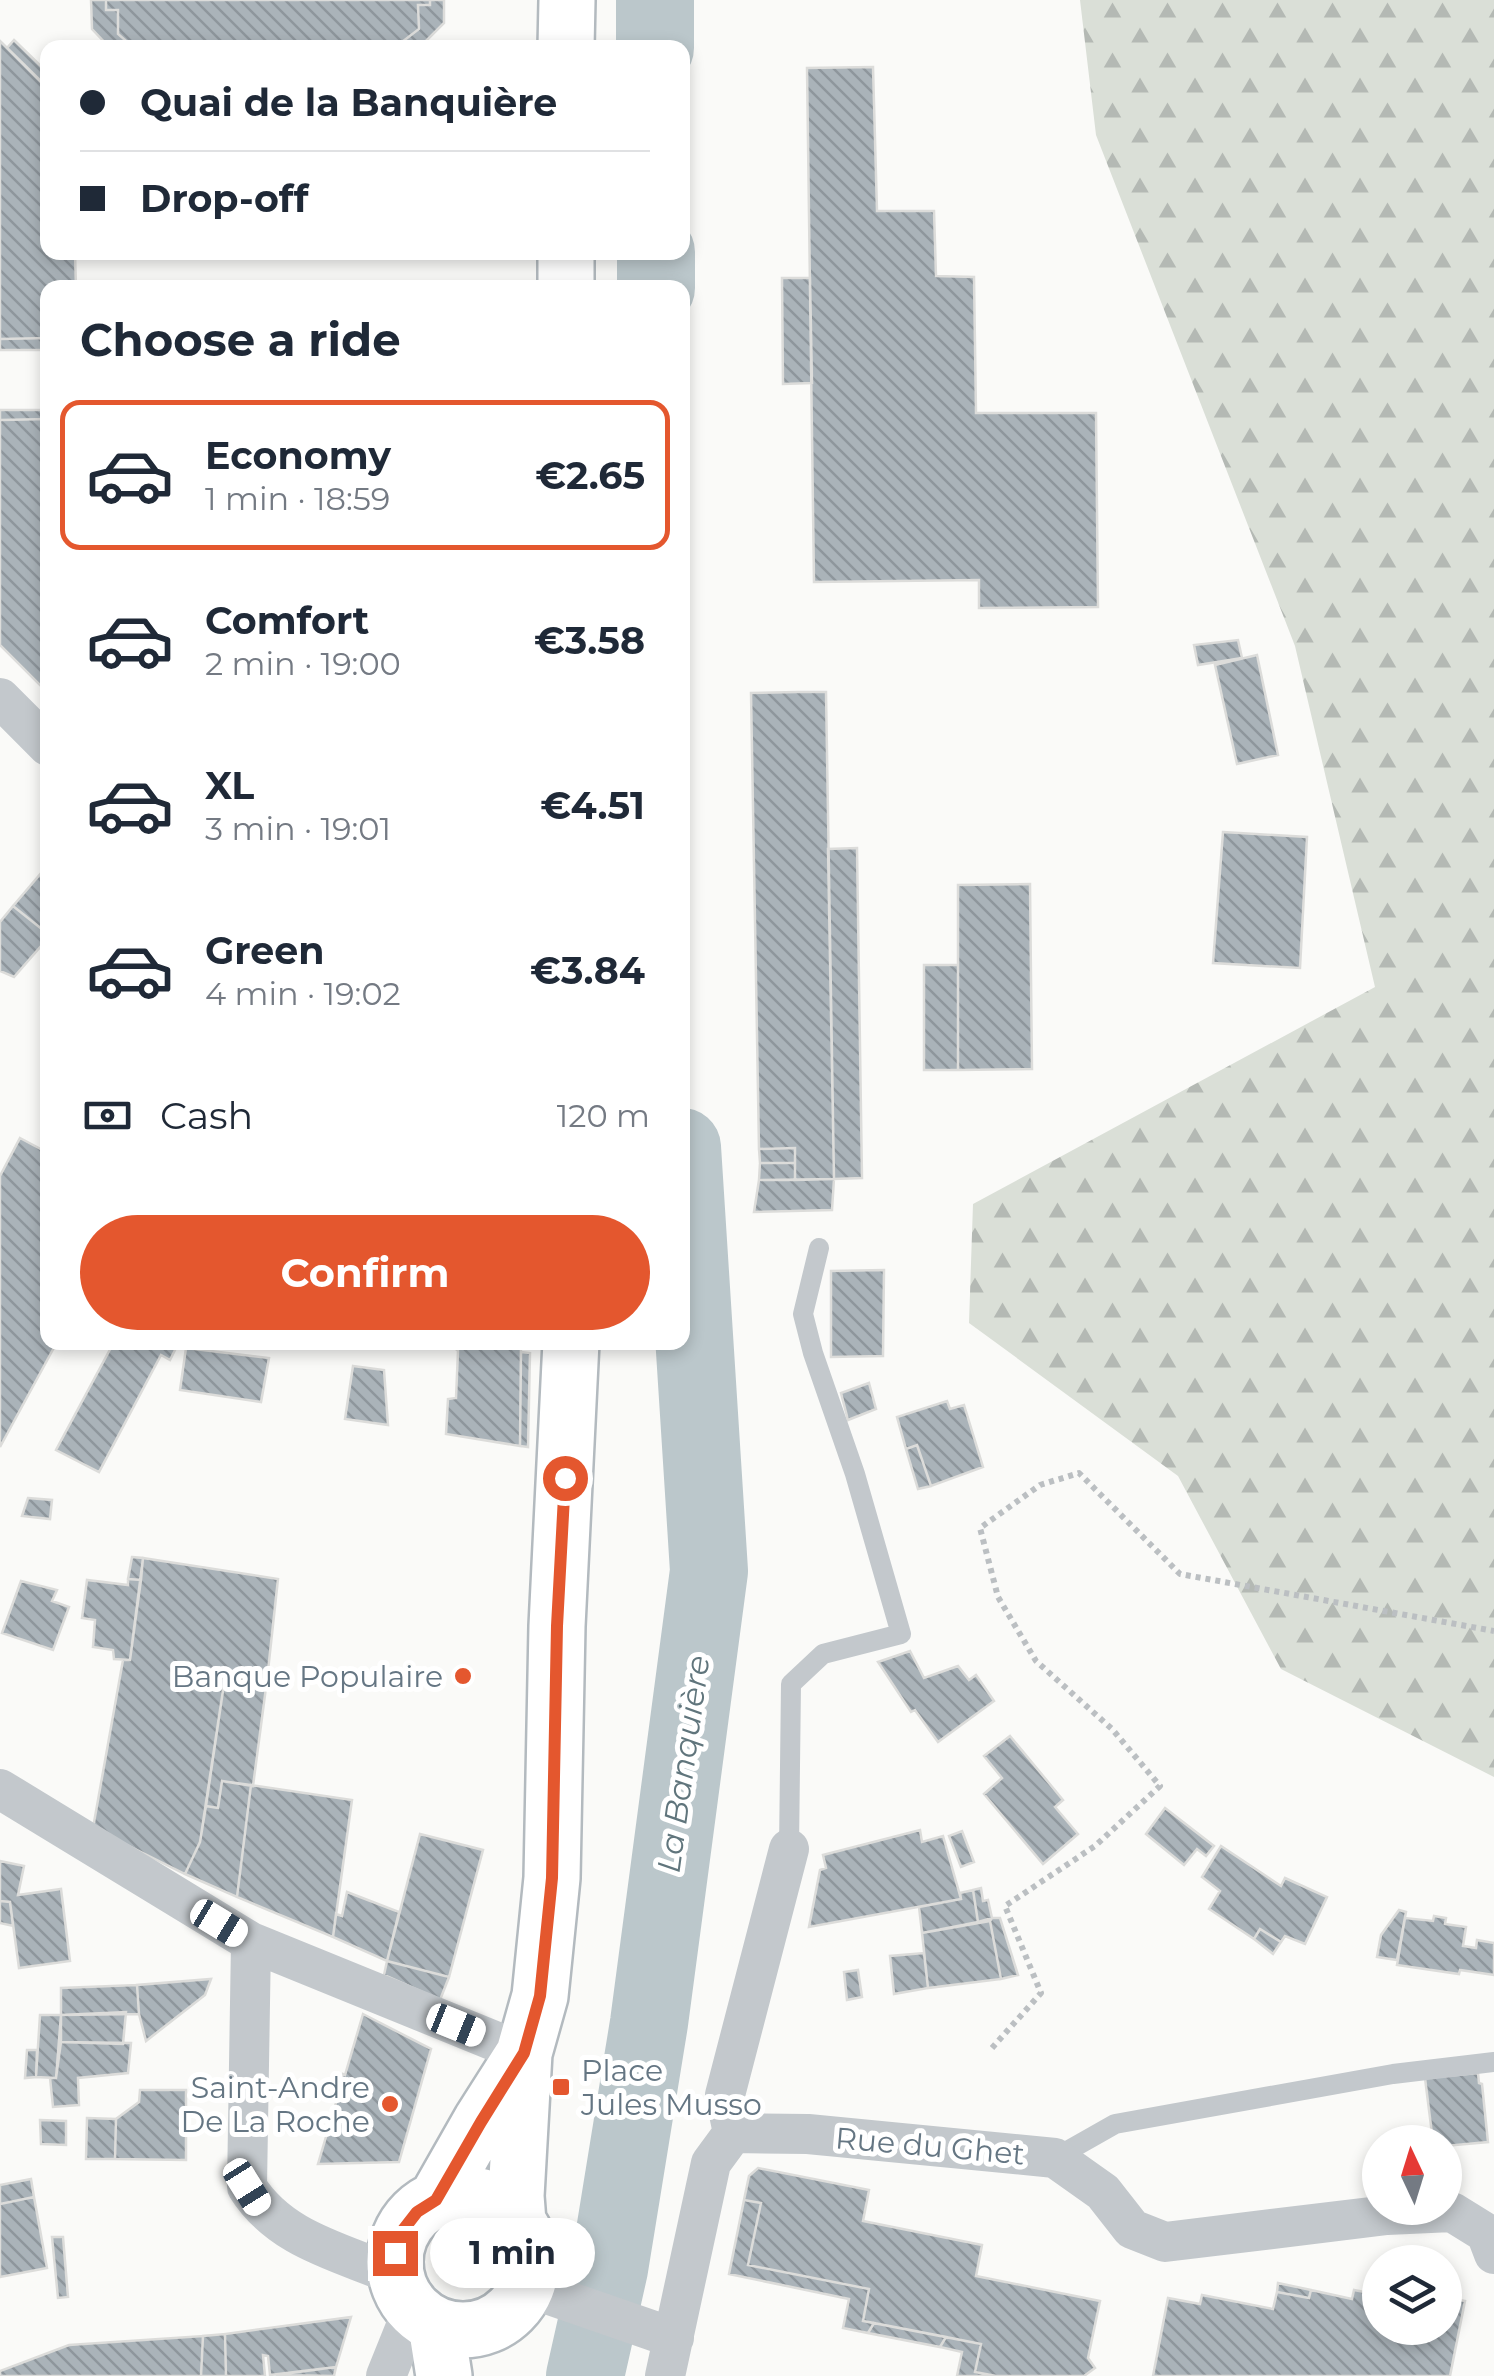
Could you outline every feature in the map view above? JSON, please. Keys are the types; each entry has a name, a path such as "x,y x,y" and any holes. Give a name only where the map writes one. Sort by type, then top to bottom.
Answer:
{"street":[{"path":"566,40 567,0"},
{"path":"0,698 40,738"},
{"path":"518,2222 524,2053 540,1996 552,1878 557,1626 571,1350"},
{"path":"0,1789 250,1942 524,2053"},
{"path":"386,2376 441,2331 503,2318 517,2304 547,2294 629,2323 669,2357 711,2163 733,2133 725,2095 789,1849"},
{"path":"250,1942 247,2187 259,2206 282,2226 347,2258 371,2264 441,2331"},
{"path":"436,2200 524,2053"},
{"name":"Rue du Ghet","path":"733,2133 808,2134 1056,2158 1103,2192 1132,2229 1165,2242 1452,2212 1486,2233 1494,2254"},
{"path":"441,2331 395,2253 403,2230 417,2212 436,2200 459,2194 482,2196 502,2206 518,2222 529,2243 531,2265 547,2294"}],"lane":[{"path":"789,1849 791,1684 823,1654 901,1634 803,1314 819,1248"},
{"path":"1056,2158 1116,2124 1393,2074 1494,2062"}],"path":[{"path":"992,2048 1041,1994 1005,1906 1095,1846 1160,1786 1112,1729 1036,1661 998,1598 980,1528 1040,1485 1080,1473 1180,1574 1494,1631"}],"green space":[{"path":"1080,0 1494,0 1494,1777 1281,1669 1178,1476 969,1323 973,1204 1375,987 1295,646 1096,135"}],"building":[{"path":"91,0 106,0 106,10 118,10 118,34 125,40 102,40 92,29"},
{"path":"106,0 430,0 430,5 418,5 419,29 405,40 125,40 118,34 118,10 106,10"},
{"path":"430,0 444,0 444,23 427,40 405,40 419,29 418,5 430,5"},
{"path":"14,40 40,65 40,81 7,48"},
{"path":"0,41 40,80 40,260 75,260 76,280 40,280 40,338 0,339"},
{"path":"873,67 877,211 934,211 936,276 974,277 976,413 1096,413 1098,607 979,608 979,580 814,582 807,68"},
{"path":"782,278 810,278 812,383 783,384"},
{"path":"40,338 40,350 0,350 0,339"},
{"path":"0,410 40,410 40,419 0,420"},
{"path":"40,419 40,685 0,645 0,420"},
{"path":"1238,640 1242,658 1198,665 1194,645"},
{"path":"1257,655 1278,755 1237,764 1215,665"},
{"path":"826,692 834,1179 795,1180 795,1148 759,1149 751,693"},
{"path":"1223,832 1307,837 1300,968 1213,963"},
{"path":"857,848 862,1178 834,1179 828,849"},
{"path":"40,874 40,928 13,906"},
{"path":"1030,884 1032,1069 958,1070 958,885"},
{"path":"13,906 40,928 40,947 14,977 0,971 0,922"},
{"path":"924,965 958,965 958,1070 924,1070"},
{"path":"20,1138 40,1149 40,1350 53,1350 0,1447 0,1176"},
{"path":"795,1148 795,1163 760,1163 759,1149"},
{"path":"760,1163 795,1163 795,1180 759,1180"},
{"path":"834,1179 832,1210 754,1212 759,1180"},
{"path":"884,1270 883,1356 831,1357 831,1271"},
{"path":"110,1350 175,1350 170,1360 161,1355 99,1472 56,1450"},
{"path":"186,1350 269,1358 261,1402 180,1390"},
{"path":"521,1350 520,1446 446,1434 448,1399 456,1398 458,1351"},
{"path":"521,1352 530,1353 528,1447 520,1446"},
{"path":"353,1366 384,1370 388,1425 345,1419"},
{"path":"869,1383 876,1409 848,1420 841,1393"},
{"path":"947,1401 950,1409 964,1405 983,1467 931,1486 917,1445 906,1449 897,1417"},
{"path":"917,1445 931,1486 918,1489 906,1449"},
{"path":"28,1498 52,1500 50,1519 22,1516"},
{"path":"132,1557 143,1558 141,1580 128,1579"},
{"path":"143,1558 278,1579 267,1680 225,1677 200,1842 185,1874 93,1828 123,1660 130,1660"},
{"path":"128,1579 141,1580 130,1660 114,1659 113,1650 93,1647 95,1620 82,1618 87,1580 128,1585"},
{"path":"21,1581 57,1590 52,1601 69,1607 53,1650 2,1633"},
{"path":"910,1651 924,1678 958,1666 969,1680 976,1675 994,1701 938,1742 915,1710 911,1712 878,1662"},
{"path":"225,1677 267,1680 253,1786 222,1781 218,1808 206,1806"},
{"path":"1010,1736 1063,1800 1055,1807 1078,1834 1043,1864 984,1794 1002,1778 984,1756"},
{"path":"222,1781 251,1785 237,1897 185,1874 200,1842 206,1806 218,1808"},
{"path":"251,1785 352,1800 333,1937 237,1897"},
{"path":"1165,1808 1214,1846 1206,1856 1197,1849 1184,1865 1146,1834"},
{"path":"920,1830 922,1842 943,1836 961,1899 809,1927 820,1870 826,1868 823,1855"},
{"path":"962,1831 974,1862 961,1867 949,1836"},
{"path":"420,1834 483,1850 449,1977 387,1961"},
{"path":"1221,1846 1281,1886 1285,1878 1327,1897 1305,1944 1285,1936 1281,1942 1260,1929 1254,1939 1209,1909 1220,1891 1202,1877"},
{"path":"0,1861 24,1866 18,1895 61,1889 70,1961 19,1968 10,1902 0,1901"},
{"path":"981,1888 992,1918 978,1922 973,1890"},
{"path":"973,1890 978,1922 922,1933 919,1907 961,1899 960,1893"},
{"path":"347,1892 399,1912 387,1961 333,1937 336,1914 342,1916"},
{"path":"0,1901 10,1902 13,1926 0,1923"},
{"path":"1399,1910 1406,1912 1397,1960 1377,1957 1381,1935"},
{"path":"1434,1916 1446,1918 1445,1924 1466,1927 1463,1946 1476,1948 1477,1940 1494,1943 1494,1975 1397,1965 1405,1918 1433,1921"},
{"path":"992,1918 1000,1918 1018,1975 1001,1979"},
{"path":"990,1921 1001,1979 928,1988 922,1933"},
{"path":"1260,1929 1281,1942 1273,1954 1254,1939"},
{"path":"924,1953 928,1988 894,1994 890,1956"},
{"path":"387,1961 449,1977 440,2000 384,1975"},
{"path":"858,1970 862,1997 847,2000 844,1972"},
{"path":"211,1979 205,1995 146,2041 137,1985"},
{"path":"137,1985 139,2014 61,2015 61,1988"},
{"path":"126,2012 123,2044 61,2042 61,2015"},
{"path":"363,2014 431,2049 399,2162 318,2164 336,2095"},
{"path":"40,2015 61,2015 56,2078 36,2077"},
{"path":"61,2042 131,2043 128,2073 78,2078 79,2105 53,2107 50,2078 56,2078"},
{"path":"27,2050 37,2050 36,2077 25,2078"},
{"path":"1478,2073 1488,2142 1462,2144 1462,2125 1431,2125 1425,2078"},
{"path":"140,2090 186,2090 186,2160 115,2159 116,2119 139,2102"},
{"path":"87,2118 116,2119 115,2159 86,2159"},
{"path":"40,2120 66,2121 66,2145 41,2144"},
{"path":"758,2168 869,2190 863,2221 982,2245 976,2276 1100,2301 1088,2358 1095,2368 1084,2376 996,2376 975,2372 981,2344 863,2321 869,2289 748,2265 761,2203 744,2200 749,2176"},
{"path":"31,2179 34,2197 0,2204 0,2185"},
{"path":"34,2197 47,2268 0,2277 0,2204"},
{"path":"744,2200 761,2203 748,2265 869,2289 863,2321 874,2323 868,2333 843,2328 849,2299 729,2274"},
{"path":"52,2237 63,2237 68,2297 58,2298"},
{"path":"1278,2283 1311,2290 1309,2298 1277,2292"},
{"path":"1311,2290 1352,2299 1354,2290 1362,2292 1362,2345 1456,2345 1450,2376 1153,2376 1168,2298 1200,2304 1202,2295 1273,2309 1277,2292 1309,2298"},
{"path":"351,2317 336,2367 270,2375 268,2356 263,2355 265,2376 226,2376 225,2334"},
{"path":"874,2323 946,2337 940,2347 868,2333"},
{"path":"225,2334 226,2376 201,2376 203,2336"},
{"path":"203,2336 201,2376 0,2376 0,2371 69,2345"},
{"path":"946,2337 981,2344 975,2372 996,2376 957,2376 962,2352 940,2347"},
{"path":"336,2367 334,2376 276,2375"}],"waterway":[{"name":"La Banquière","path":"655,0 655,40"},
{"name":"La Banquière","path":"656,260 656,280"},
{"name":"La Banquière","path":"585,2376 609,2269 649,2023 709,1571 690,1273"}],"place":[{"name":"Banque Populaire","path":"463,1676"},
{"name":"Place Jules Musso","path":"561,2087"},
{"name":"Saint-Andre De La Roche","path":"390,2104"}],"route":[{"path":"395,2253 403,2230 417,2212 436,2200 524,2053 540,1996 552,1878 557,1626 565,1478"}]}
